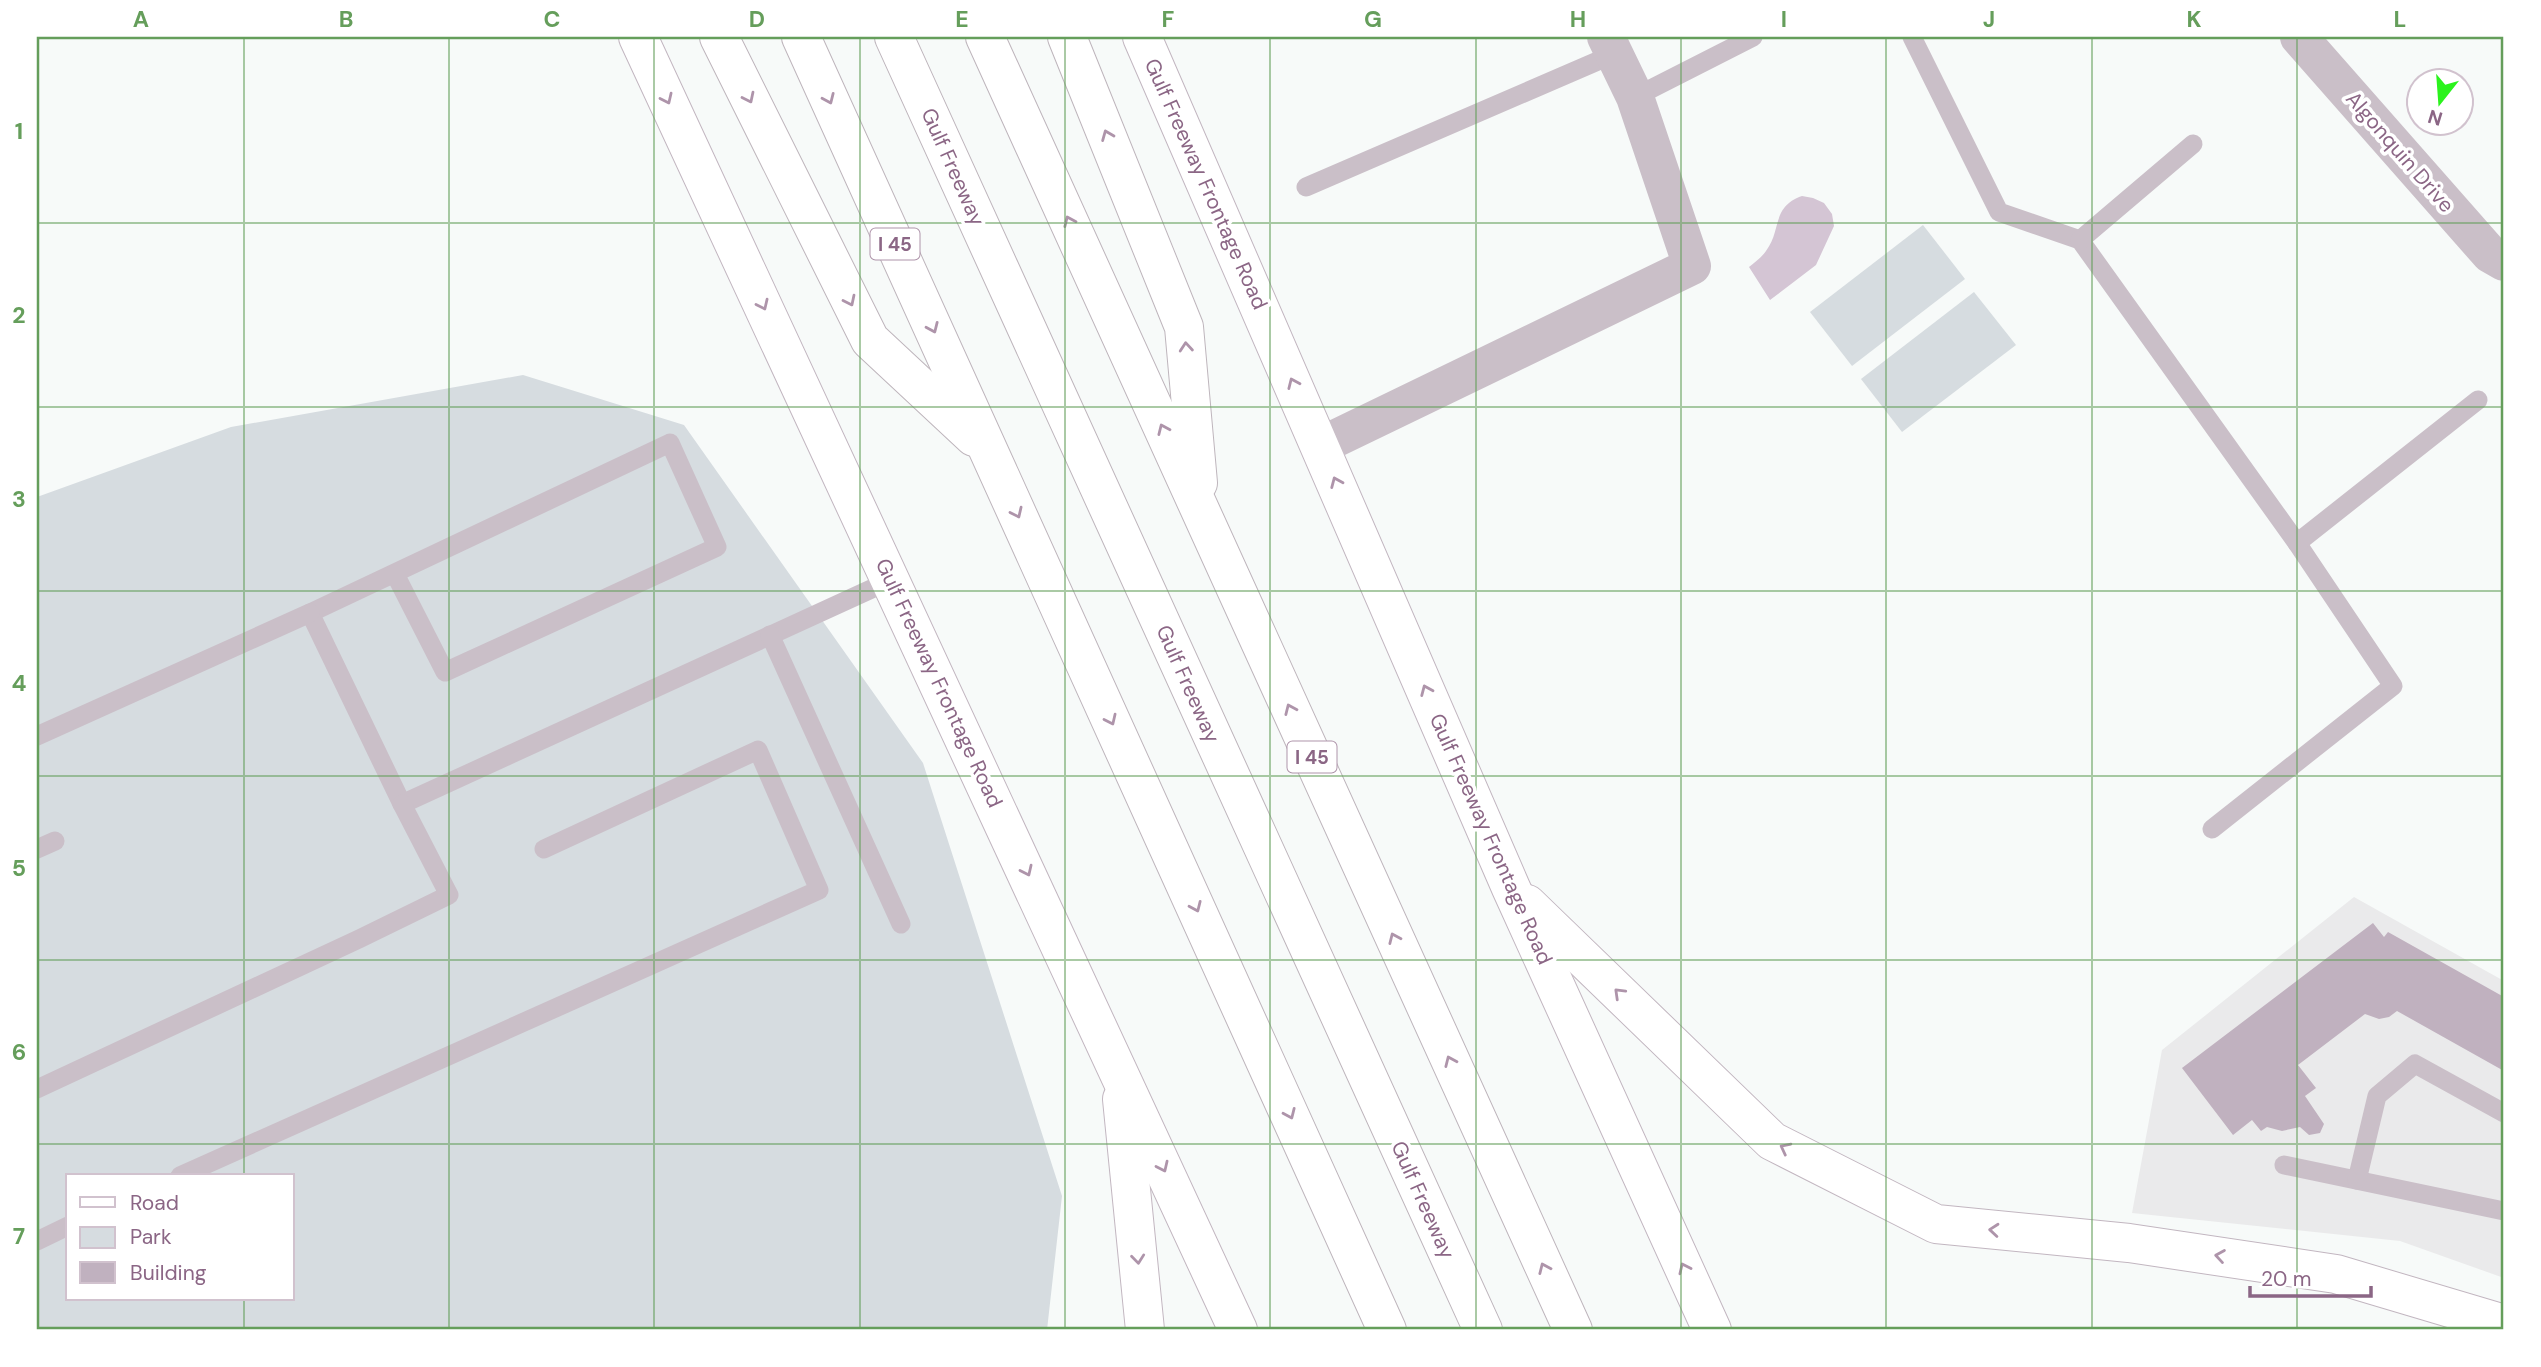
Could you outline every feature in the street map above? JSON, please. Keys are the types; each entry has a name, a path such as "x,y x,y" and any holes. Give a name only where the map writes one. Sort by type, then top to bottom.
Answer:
{"main road":[{"name":"Gulf Freeway Frontage Road","path":"638,37 1238,1330"},
{"path":"719,37 870,340 988,451"},
{"name":"I 45","path":"801,37 1387,1330"},
{"name":"Gulf Freeway","path":"894,37 1482,1330"},
{"name":"I 45","path":"985,37 1573,1330"},
{"path":"1067,37 1184,327 1201,513"},
{"name":"Gulf Freeway Frontage Road","path":"1142,37 1511,888 1712,1330"},
{"path":"1511,888 1772,1141 1936,1224 2129,1243 2336,1274 2504,1324"},
{"path":"1119,1069 1145,1330"}],"street":[{"name":"Algonquin Drive","path":"2299,37 2490,254 2504,262"},
{"path":"1320,446 1692,266 1635,97 1610,45"}],"lane":[{"path":"1635,97 1753,37"},
{"path":"1912,37 1999,212 2080,240 2297,543 2393,686 2212,829"},
{"path":"1306,187 1610,45"},
{"path":"2080,240 2193,144"},
{"path":"2297,543 2479,400"},
{"path":"37,736 395,574 670,443 718,547 445,672 395,574"},
{"path":"402,804 891,580"},
{"path":"37,1088 449,895 310,613"},
{"path":"770,635 901,924"},
{"path":"184,1174 819,890 758,750 544,849"},
{"path":"37,849 55,841"},
{"path":"2357,1180 2377,1096 2415,1065 2504,1113"},
{"path":"2284,1165 2504,1211"},
{"path":"37,1241 66,1227"}],"shaded area":[{"path":"1802,196 1824,203 1832,214 1834,226 1816,265 1770,300 1749,267 1771,243 1778,220 1786,206"},
{"path":"2354,897 2504,981 2504,1278 2400,1241 2132,1213 2162,1050"}],"green space":[{"path":"1923,225 1965,279 1852,366 1810,312"},
{"path":"1974,292 2016,345 1902,432 1861,379"},
{"path":"523,375 684,425 923,763 1062,1196 1047,1330 37,1330 37,497 231,427"}],"building":[{"path":"2373,923 2384,937 2388,932 2504,997 2504,1071 2397,1011 2389,1017 2379,1019 2365,1014 2298,1065 2316,1088 2305,1096 2324,1124 2320,1133 2309,1135 2300,1127 2282,1131 2267,1127 2261,1131 2252,1120 2233,1135 2182,1068"}]}
